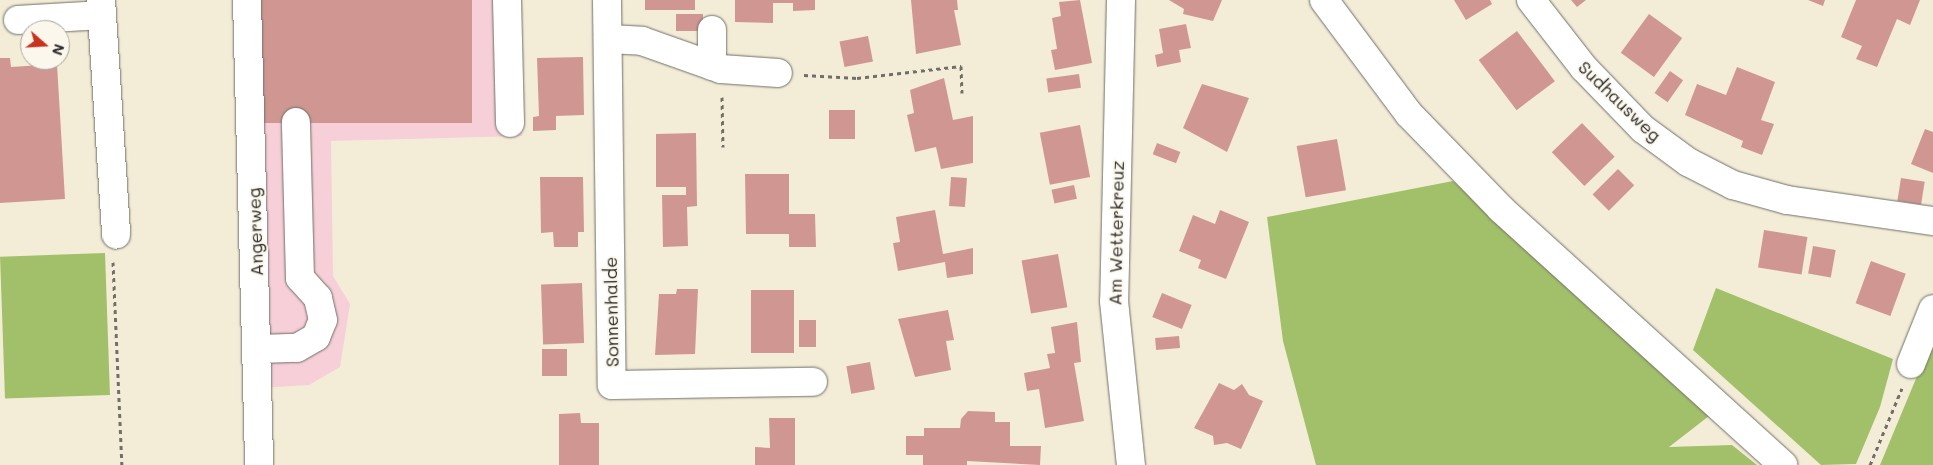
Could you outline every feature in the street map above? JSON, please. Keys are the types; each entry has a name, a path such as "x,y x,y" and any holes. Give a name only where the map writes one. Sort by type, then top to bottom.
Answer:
{"street":[{"name":"Angerweg","path":"247,0 259,350 259,465"},
{"path":"507,0 510,123"},
{"name":"Sonnenhalde","path":"607,0 612,385 813,382"},
{"name":"Am Wetterkreuz","path":"1122,0 1114,301 1131,465"},
{"path":"1324,0 1409,114 1500,209 1783,465"},
{"name":"Sudhausweg","path":"1531,0 1584,68 1643,129 1688,162 1733,185 1787,200 1933,221"},
{"path":"18,20 102,8 116,235"},
{"path":"712,30 716,67"},
{"path":"608,39 642,41 716,67 778,73"},
{"path":"259,350 298,348 316,337 323,320 318,298 300,278 296,122"},
{"path":"1912,364 1933,309"}],"path":[{"path":"778,73 857,78 961,66 962,93"},
{"path":"716,67 723,147"},
{"path":"116,235 112,236 122,465"},
{"path":"1870,465 1912,364"}],"shaded area":[{"path":"249,0 520,0 522,136 331,141 333,276 350,304 340,367 309,385 260,388"}],"green space":[{"path":"1453,181 1709,416 1669,447 1732,445 1757,465 1316,465 1283,341 1267,217"},
{"path":"105,253 110,395 5,399 0,257"},
{"path":"1716,288 1893,359 1880,407 1856,464 1821,465 1693,350"},
{"path":"1933,339 1933,465 1880,465 1920,369"}],"building":[{"path":"257,0 472,0 472,123 257,123"},
{"path":"645,0 695,0 695,10 645,10"},
{"path":"735,0 815,0 815,10 793,11 793,3 773,3 773,23 735,22"},
{"path":"911,0 957,0 958,10 954,10 961,45 916,54"},
{"path":"1080,0 1092,63 1055,70 1051,50 1057,49 1052,18 1061,16 1059,2"},
{"path":"1169,0 1222,0 1213,21 1183,14 1184,9"},
{"path":"1454,0 1490,0 1492,4 1466,20"},
{"path":"1571,0 1586,0 1577,7"},
{"path":"1808,0 1825,0 1823,6"},
{"path":"1856,0 1920,0 1910,25 1897,19 1877,67 1856,59 1862,46 1841,37"},
{"path":"676,14 703,14 703,31 676,31"},
{"path":"1649,14 1682,38 1654,77 1621,53"},
{"path":"1186,24 1191,48 1179,50 1181,62 1157,67 1155,55 1163,53 1159,29"},
{"path":"1517,31 1555,81 1517,110 1479,60"},
{"path":"868,36 873,62 844,67 840,42"},
{"path":"583,57 584,115 556,116 556,130 533,131 533,117 539,116 537,58"},
{"path":"0,58 10,58 11,67 20,66 20,70 57,70 65,199 0,203"},
{"path":"1737,67 1775,82 1761,120 1774,124 1762,155 1741,147 1743,141 1685,115 1697,84 1726,95"},
{"path":"1670,71 1683,80 1668,102 1655,93"},
{"path":"1079,74 1081,88 1048,92 1046,79"},
{"path":"944,78 953,120 973,116 973,163 941,169 936,147 915,152 907,115 914,113 910,90"},
{"path":"1202,84 1249,98 1227,152 1183,128"},
{"path":"829,110 855,110 855,139 829,139"},
{"path":"1582,123 1615,157 1584,186 1552,152"},
{"path":"1080,125 1090,177 1050,185 1040,133"},
{"path":"1925,129 1933,132 1933,173 1911,164"},
{"path":"696,133 697,206 687,207 688,246 663,247 662,195 686,195 686,187 656,187 656,134"},
{"path":"1337,139 1346,190 1306,197 1297,146"},
{"path":"1157,143 1180,152 1176,163 1153,154"},
{"path":"1618,169 1634,185 1609,211 1593,194"},
{"path":"745,174 789,174 789,214 815,214 816,247 789,247 789,234 746,234"},
{"path":"540,177 583,177 584,232 578,232 578,247 554,247 553,232 541,233"},
{"path":"951,177 967,178 965,207 949,206"},
{"path":"1901,178 1925,182 1921,204 1897,201"},
{"path":"1074,185 1077,199 1054,203 1052,190"},
{"path":"935,210 943,254 973,248 973,274 947,278 945,262 898,271 893,243 900,242 896,217"},
{"path":"1220,210 1249,222 1226,279 1198,268 1201,260 1179,251 1193,215 1215,224"},
{"path":"1764,230 1807,237 1802,274 1758,268"},
{"path":"1813,246 1836,250 1831,278 1808,274"},
{"path":"1058,254 1067,307 1031,314 1022,260"},
{"path":"1871,261 1906,274 1890,316 1856,303"},
{"path":"582,283 584,343 543,344 541,284"},
{"path":"677,289 698,289 695,354 655,355 659,294 676,294"},
{"path":"751,290 794,290 794,353 751,353"},
{"path":"1162,293 1192,305 1182,329 1152,317"},
{"path":"948,310 954,340 946,341 951,370 915,377 898,319"},
{"path":"799,320 816,320 816,347 799,347"},
{"path":"1077,322 1081,362 1074,363 1084,421 1045,428 1039,389 1027,391 1024,373 1050,368 1047,354 1055,353 1051,327"},
{"path":"1179,336 1180,348 1156,350 1155,338"},
{"path":"542,349 567,349 567,376 542,376"},
{"path":"870,362 875,390 851,394 846,366"},
{"path":"1219,383 1234,390 1242,384 1249,395 1263,401 1241,449 1227,443 1214,445 1213,436 1194,428"},
{"path":"968,411 995,412 995,422 1010,422 1010,446 1041,446 1040,465 967,461 967,465 923,465 923,455 906,455 906,436 924,436 924,428 960,428 961,419"},
{"path":"580,413 581,423 599,423 599,465 559,465 559,414"},
{"path":"769,418 795,418 795,465 755,465 755,447 770,448"}]}
